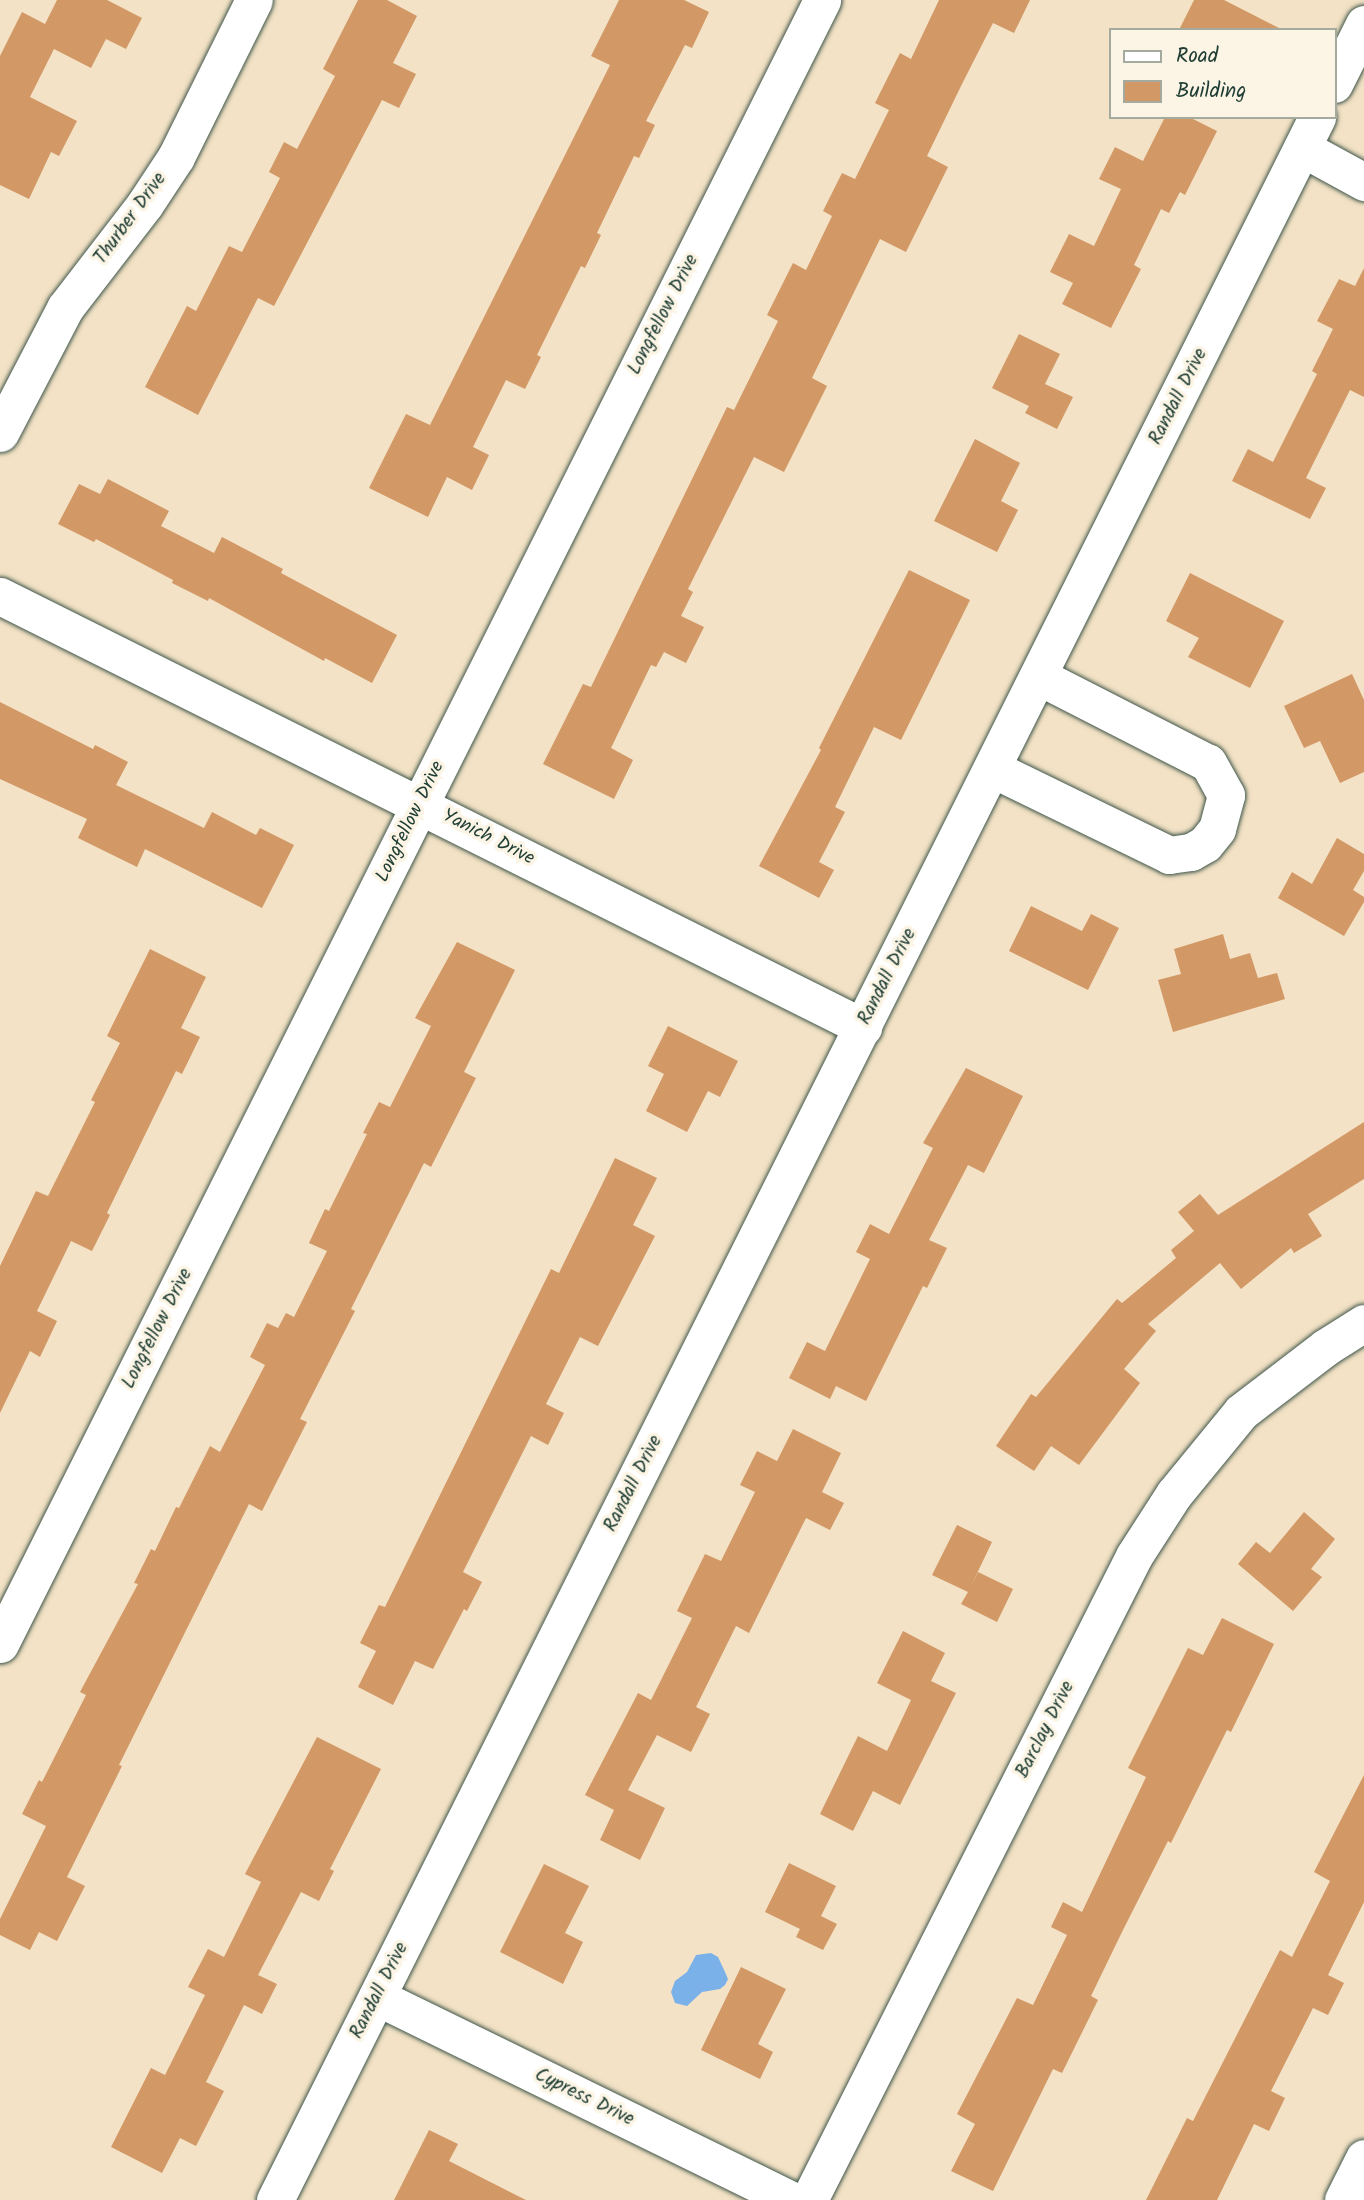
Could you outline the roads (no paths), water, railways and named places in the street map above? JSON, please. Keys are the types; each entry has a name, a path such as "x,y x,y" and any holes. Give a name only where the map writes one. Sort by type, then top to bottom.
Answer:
{"street":[{"name":"Thurber Drive","path":"0,433 65,308 145,204 176,156 254,0"},
{"name":"Longfellow Drive","path":"0,1644 822,0"},
{"path":"1336,80 1364,24"},
{"path":"1310,133 1364,182"},
{"name":"Randall Drive","path":"275,2200 1310,133"},
{"name":"Yanich Drive","path":"0,596 863,1027"},
{"path":"993,769 1169,855 1191,852 1205,844 1217,829 1226,795 1208,763 1038,676"},
{"name":"Barclay Drive","path":"809,2200 1134,1556 1174,1494 1241,1412 1326,1347 1364,1322"},
{"name":"Cypress Drive","path":"377,1997 791,2200"},
{"path":"1343,2200 1364,2158"}],"water":[{"path":"711,1953 718,1957 725,1972 728,1979 725,1985 720,1989 702,1992 687,2006 675,2003 671,1992 675,1981 687,1972 696,1955"}]}
